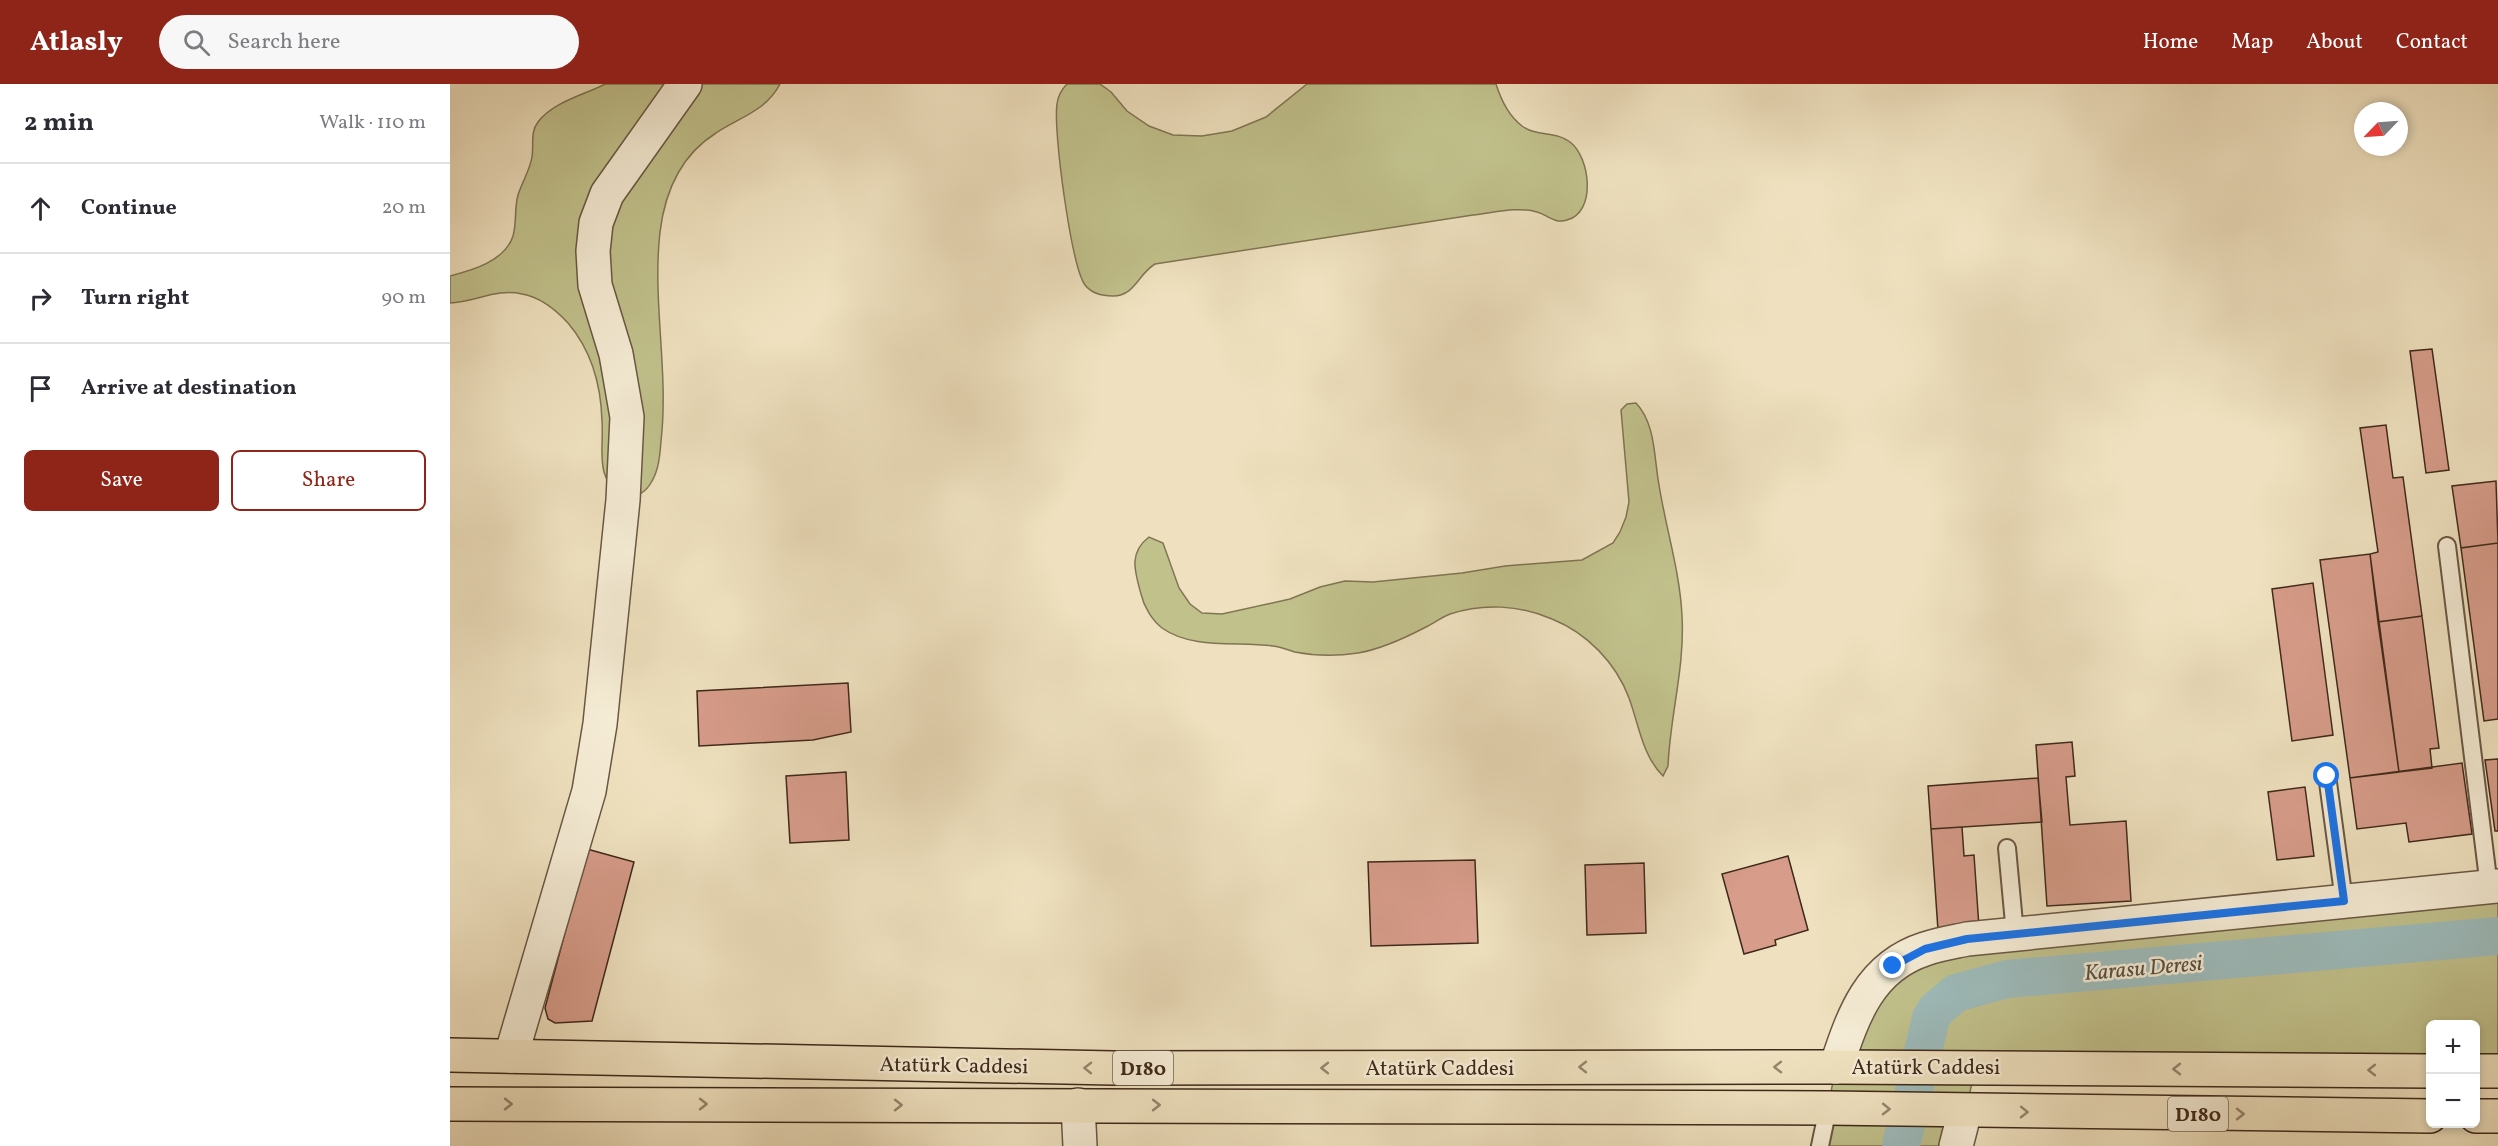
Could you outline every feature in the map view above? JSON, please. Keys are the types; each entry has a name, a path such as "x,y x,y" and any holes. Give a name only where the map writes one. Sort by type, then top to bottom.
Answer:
{"highway":[{"name":"Atatürk Caddesi","path":"450,1055 1113,1068 1836,1067 2426,1071"},
{"path":"2480,1071 2498,1071"},
{"name":"Atatürk Caddesi","path":"450,1104 1828,1108 2426,1116"},
{"path":"2480,1116 2498,1116"}],"street":[{"path":"511,1056 589,791 600,724 623,500 627,417 616,354 595,285 593,251 596,223 607,194 685,84"},
{"path":"1836,1067 1853,1016 1879,978 1893,966 1925,949 1967,939 2493,886"},
{"path":"1078,1105 1080,1146"},
{"path":"1956,1146 1965,1111"}],"lane":[{"path":"2447,546 2493,886"},
{"path":"2327,776 2344,901"},
{"path":"2007,848 2015,934"},
{"path":"1820,1146 1828,1108"}],"green space":[{"path":"605,84 780,84 760,107 716,133 693,152 684,163 671,188 662,217 658,258 663,389 660,456 658,466 647,489 623,500 608,481 602,464 601,408 597,381 589,356 568,323 547,305 522,294 495,294 450,303 450,276 487,263 496,258 509,245 514,231 518,195 531,162 533,134 538,122 560,104"},
{"path":"1067,84 1100,84 1111,92 1127,111 1149,126 1173,135 1202,136 1232,131 1266,117 1307,84 1496,84 1506,107 1522,126 1534,132 1565,139 1577,149 1586,171 1586,196 1583,207 1577,215 1567,220 1555,220 1530,210 1505,210 1155,264 1126,292 1113,296 1101,295 1091,291 1085,285 1074,252 1069,226 1060,167 1056,118 1058,98"},
{"path":"1636,403 1643,411 1651,431 1681,600 1681,654 1668,766 1663,776 1650,759 1629,698 1608,661 1577,632 1540,614 1501,607 1463,610 1447,615 1410,635 1376,649 1350,654 1326,655 1295,652 1273,646 1202,642 1188,639 1162,628 1144,604 1135,563 1138,550 1149,537 1163,543 1179,588 1190,604 1202,613 1222,614 1290,599 1320,587 1345,581 1373,582 1505,566 1582,560 1613,543 1626,517 1629,502 1621,410 1627,404"},
{"path":"2498,886 2498,1071 2480,1071 2480,1020 2426,1020 2426,1071 1976,1068 1956,1146 1820,1146 1836,1067 1910,955"}],"building":[{"path":"2432,349 2449,470 2426,473 2410,351"},
{"path":"2386,425 2393,478 2403,477 2422,616 2378,622 2370,554 2378,552 2360,428"},
{"path":"2496,481 2498,543 2461,548 2452,486"},
{"path":"2498,543 2498,719 2484,721 2461,548"},
{"path":"2370,554 2399,772 2350,778 2320,560"},
{"path":"2313,583 2333,735 2292,741 2272,589"},
{"path":"2422,616 2439,748 2430,749 2432,768 2399,772 2378,622"},
{"path":"848,683 851,732 813,740 699,746 697,691"},
{"path":"2072,742 2075,776 2066,777 2070,825 2126,821 2131,901 2047,906 2036,745"},
{"path":"2498,759 2498,831 2495,831 2485,760"},
{"path":"2462,763 2472,834 2409,842 2406,823 2357,829 2350,778"},
{"path":"846,772 849,840 790,843 786,776"},
{"path":"2038,778 2042,822 1931,829 1928,786"},
{"path":"2305,787 2314,856 2277,860 2268,792"},
{"path":"1962,827 1964,856 1974,855 1979,927 1938,930 1931,829"},
{"path":"587,849 634,862 592,1021 555,1023 548,1019 545,1008"},
{"path":"1788,856 1808,930 1775,940 1776,945 1744,954 1722,874"},
{"path":"1475,860 1478,943 1371,946 1368,862"},
{"path":"1644,863 1646,933 1587,935 1585,865"}],"waterway":[{"name":"Karasu Deresi","path":"1901,1146 1931,1018 1937,1009 1956,993 2007,979 2498,936"}],"route":[{"path":"1893,966 1925,949 1967,939 2344,901 2327,776"}]}
